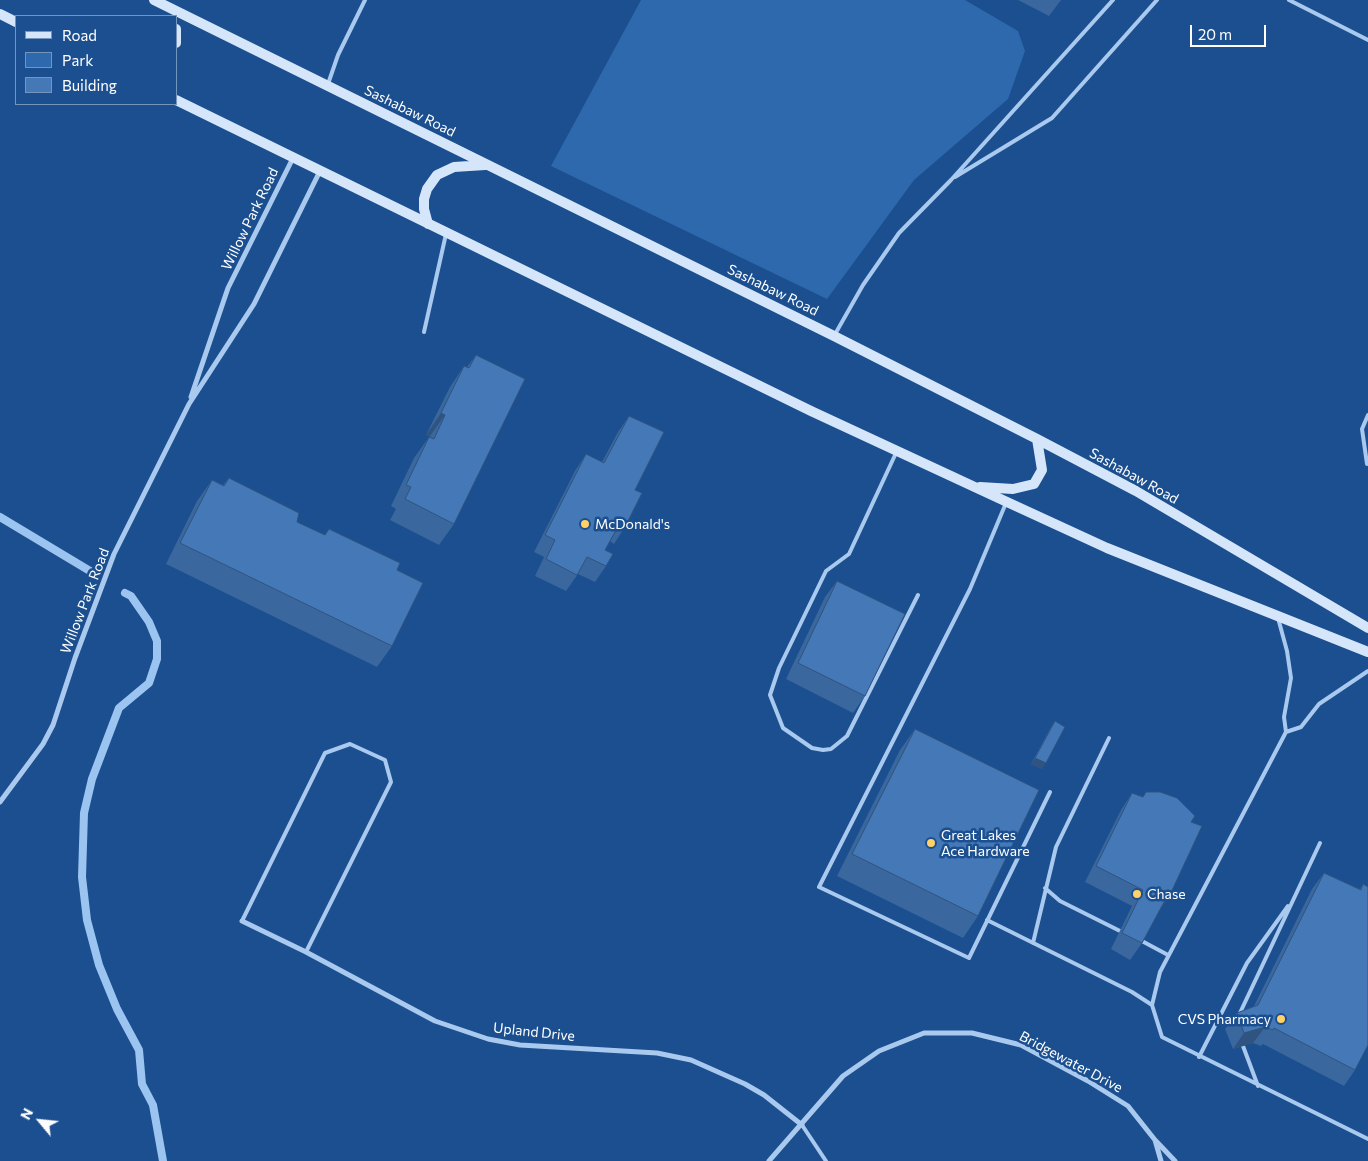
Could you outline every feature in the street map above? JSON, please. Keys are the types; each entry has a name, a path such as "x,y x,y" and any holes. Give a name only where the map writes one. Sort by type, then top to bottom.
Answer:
{"main road":[{"name":"Sashabaw Road","path":"155,1 834,336 1036,440 1136,492 1368,628"},
{"path":"155,1 169,15"},
{"path":"0,14 15,22"},
{"path":"178,101 897,451 1007,502 1107,548 1368,652"},
{"path":"428,224 424,209 424,199 427,189 437,175 454,167 488,165"},
{"path":"974,486 1013,489 1034,484 1042,470 1036,440"}],"street":[{"name":"Willow Park Road","path":"189,404 228,288 293,158"},
{"name":"Willow Park Road","path":"0,802 54,726 75,658 114,554 189,404 254,304 320,171"},
{"name":"Upland Drive","path":"242,921 306,952 435,1021 488,1039 520,1045 657,1053 691,1060 745,1084 802,1125"},
{"name":"Bridgewater Drive","path":"769,1161 843,1076 879,1051 924,1033 972,1033 1021,1045 1088,1081 1128,1106 1155,1140 1175,1161"},
{"name":"Bridgewater Drive","path":"1155,1140 1161,1161"}],"lane":[{"path":"327,86 338,55 365,0"},
{"path":"834,336 863,285 899,233 951,180 1113,0"},
{"path":"951,180 1052,118 1157,0"},
{"path":"1289,0 1368,40"},
{"path":"424,332 446,232"},
{"path":"1367,465 1362,429 1368,415"},
{"path":"897,451 849,554 826,571 779,668 770,695 783,728 812,748 823,750 831,749 847,736 918,595"},
{"path":"1367,465 1368,457"},
{"path":"1007,502 970,588 819,887 969,958 1050,792"},
{"path":"1278,616 1287,651 1291,678 1284,716 1286,732 1168,955 1160,972 1152,1005 1162,1037 1199,1057 1368,1139"},
{"path":"1286,732 1301,727 1319,704 1368,671"},
{"path":"1032,942 1056,847 1109,738"},
{"path":"242,921 325,753 350,744 385,760 391,782 306,952"},
{"path":"1238,1017 1320,843"},
{"path":"1045,888 1060,901 1120,931"},
{"path":"1199,1057 1247,962 1270,927 1292,901"},
{"path":"987,920 1132,992 1152,1005"},
{"path":"1140,940 1168,955"},
{"path":"1243,1046 1258,1086"},
{"path":"802,1125 826,1161"}],"green space":[{"path":"641,0 965,0 1018,31 1025,51 1008,99 914,180 827,299 551,166"}],"building":[{"path":"476,355 525,379 454,524 405,499 411,487 406,485 429,437 434,439 445,415 441,413 464,366 469,368"},
{"name":"McDonald's","path":"629,416 664,432 635,490 642,493 625,527 620,523 605,550 613,554 606,566 587,557 577,575 546,559 555,540 545,535 586,454 604,463"},
{"path":"229,478 299,513 297,522 325,535 329,529 400,563 397,570 423,583 392,646 180,543 212,480 224,486"},
{"path":"837,581 905,614 865,696 798,663"},
{"path":"1055,721 1065,727 1046,763 1035,758"},
{"name":"Great Lakes Ace Hardware","path":"915,729 1039,790 978,916 852,854"},
{"name":"Chase","path":"1146,792 1160,792 1177,798 1195,816 1191,822 1202,826 1168,899 1164,902 1142,943 1122,933 1143,890 1096,866 1132,793 1143,797"},
{"name":"CVS Pharmacy","path":"1324,873 1361,890 1363,884 1368,887 1368,1045 1355,1070 1274,1028 1273,1030 1265,1027 1244,1033 1237,1013 1258,1005"}],"waterway":[{"path":"0,517 90,571"},
{"path":"125,593 131,596 149,622 157,641 157,659 149,683 119,708 92,779 84,813 82,877 87,920 99,965 117,1009 139,1050 142,1084 153,1105 163,1161"}],"place":[{"name":"McDonald's","path":"585,524"},
{"name":"Great Lakes Ace Hardware","path":"931,843"},
{"name":"Chase","path":"1137,894"},
{"name":"CVS Pharmacy","path":"1281,1019"}]}
